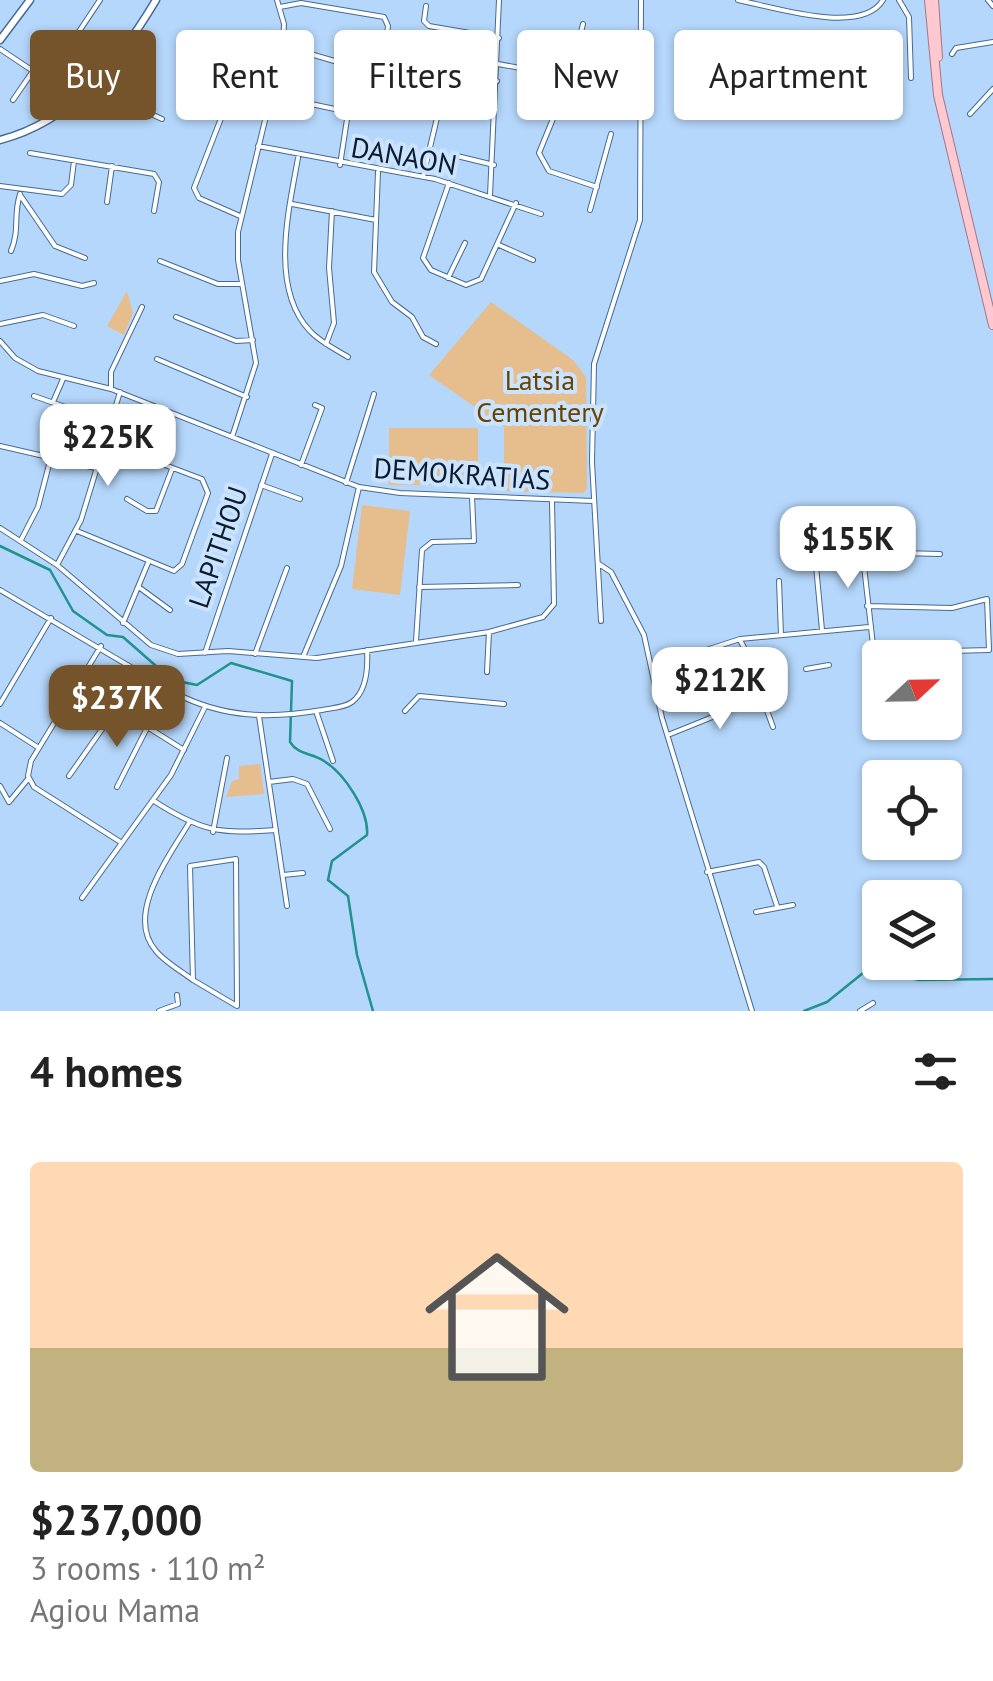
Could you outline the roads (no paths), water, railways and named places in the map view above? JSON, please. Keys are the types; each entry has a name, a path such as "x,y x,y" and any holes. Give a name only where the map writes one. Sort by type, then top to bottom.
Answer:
{"main road":[{"path":"931,0 944,122 993,325"}],"street":[{"path":"0,40 30,0"},
{"path":"81,30 100,0"},
{"path":"135,30 156,0"},
{"path":"278,0 282,30"},
{"path":"490,195 499,0"},
{"path":"738,0 851,20 874,12 882,0"},
{"path":"898,0 909,18 911,78"},
{"path":"988,0 993,6"},
{"path":"642,1 642,30"},
{"path":"280,7 301,3 384,16 388,30"},
{"path":"426,6 424,19 429,26 499,38"},
{"path":"582,30 583,24"},
{"path":"952,54 956,48 993,42"},
{"path":"0,50 30,70"},
{"path":"498,64 517,67"},
{"path":"13,100 30,74"},
{"path":"424,178 444,86 458,78 498,81"},
{"path":"970,114 993,89"},
{"path":"156,117 162,119"},
{"path":"0,140 48,120"},
{"path":"220,120 194,188 200,198 240,216"},
{"path":"232,437 256,366 237,247 240,216 264,120"},
{"path":"340,165 348,120"},
{"path":"554,120 540,159 551,173 596,187"},
{"path":"601,621 594,501 594,358 640,220 642,120"},
{"path":"590,210 612,134"},
{"name":"DANAON","path":"258,146 298,157 449,183 541,214"},
{"path":"30,153 157,176 154,212"},
{"path":"454,155 494,165"},
{"path":"298,157 286,258 291,290 305,325 348,357"},
{"path":"0,186 20,192 66,192 74,160"},
{"path":"107,202 112,166"},
{"path":"378,172 374,272 392,302 436,344"},
{"path":"449,183 423,258 430,270 448,278 474,286 499,246 516,204"},
{"path":"11,250 19,230 14,213 20,192"},
{"path":"20,192 56,246 84,258"},
{"path":"290,204 376,220"},
{"path":"326,344 334,323 329,260 332,212"},
{"path":"448,278 465,243"},
{"path":"499,246 533,260"},
{"path":"160,261 221,285 242,284"},
{"path":"0,281 34,274 82,286 94,284"},
{"path":"111,389 111,372 142,307"},
{"path":"0,324 43,316 74,326"},
{"path":"176,317 236,341 253,340"},
{"name":"DEMOKRATIAS","path":"0,341 28,366 120,392 359,486 594,501"},
{"path":"158,359 247,397"},
{"path":"53,402 64,378"},
{"path":"57,565 77,531 120,392"},
{"path":"346,482 374,394"},
{"path":"34,396 68,408"},
{"path":"301,465 322,408 315,405"},
{"path":"77,531 148,563 177,570 208,484 104,442"},
{"path":"0,446 96,468"},
{"name":"LAPITHOU","path":"205,653 272,454"},
{"path":"20,540 38,507 51,457"},
{"path":"127,498 147,511 156,511 172,468"},
{"path":"261,485 300,499"},
{"path":"302,659 340,566 359,486"},
{"path":"416,642 421,554 426,545 474,541 472,496"},
{"path":"0,528 57,565 122,623 160,650 302,659 490,632 539,618 553,608 552,501"},
{"path":"860,531 872,640"},
{"path":"862,552 940,554"},
{"path":"815,555 822,631"},
{"path":"122,623 148,563"},
{"path":"599,564 609,570 636,616 706,872 752,1011"},
{"path":"256,654 287,568"},
{"path":"780,581 781,635"},
{"path":"419,587 518,585"},
{"path":"140,588 170,610"},
{"path":"0,590 205,707 259,716 316,711 354,700 364,682 367,650"},
{"path":"867,606 952,608 986,598 990,650 962,651"},
{"path":"0,704 51,618"},
{"path":"652,668 740,639 869,626"},
{"path":"487,672 490,632"},
{"path":"740,639 752,663"},
{"path":"0,786 9,802 28,779 28,767 101,646"},
{"path":"806,669 829,665"},
{"path":"79,684 184,750"},
{"path":"405,711 419,696 504,704"},
{"path":"668,735 762,697 773,727"},
{"path":"82,898 154,800 205,707"},
{"path":"69,776 117,708"},
{"path":"316,711 333,761"},
{"path":"259,716 288,906"},
{"path":"0,723 39,748"},
{"path":"117,787 148,728"},
{"path":"213,832 227,758"},
{"path":"28,779 122,843"},
{"path":"268,782 293,779 307,784 330,829"},
{"path":"154,800 189,823 213,832 276,830"},
{"path":"189,823 163,866 146,905 146,928 154,950 193,980 237,1006 236,859 190,866 193,980"},
{"path":"706,872 759,862 777,906"},
{"path":"283,875 303,873"},
{"path":"756,912 793,905"},
{"path":"160,1011 178,1004 176,995"},
{"path":"860,1011 873,1003"}],"waterway":[{"path":"0,546 50,570 73,611 107,635 123,637 172,680 197,685 231,663 292,681 290,742 340,775 354,794 367,825 367,835 332,861 328,880 348,896 357,955 373,1011"},
{"path":"804,1011 827,1002 868,969 919,980 993,979"}],"park label":[{"name":"Latsia Cementery","path":"540,396"}]}
